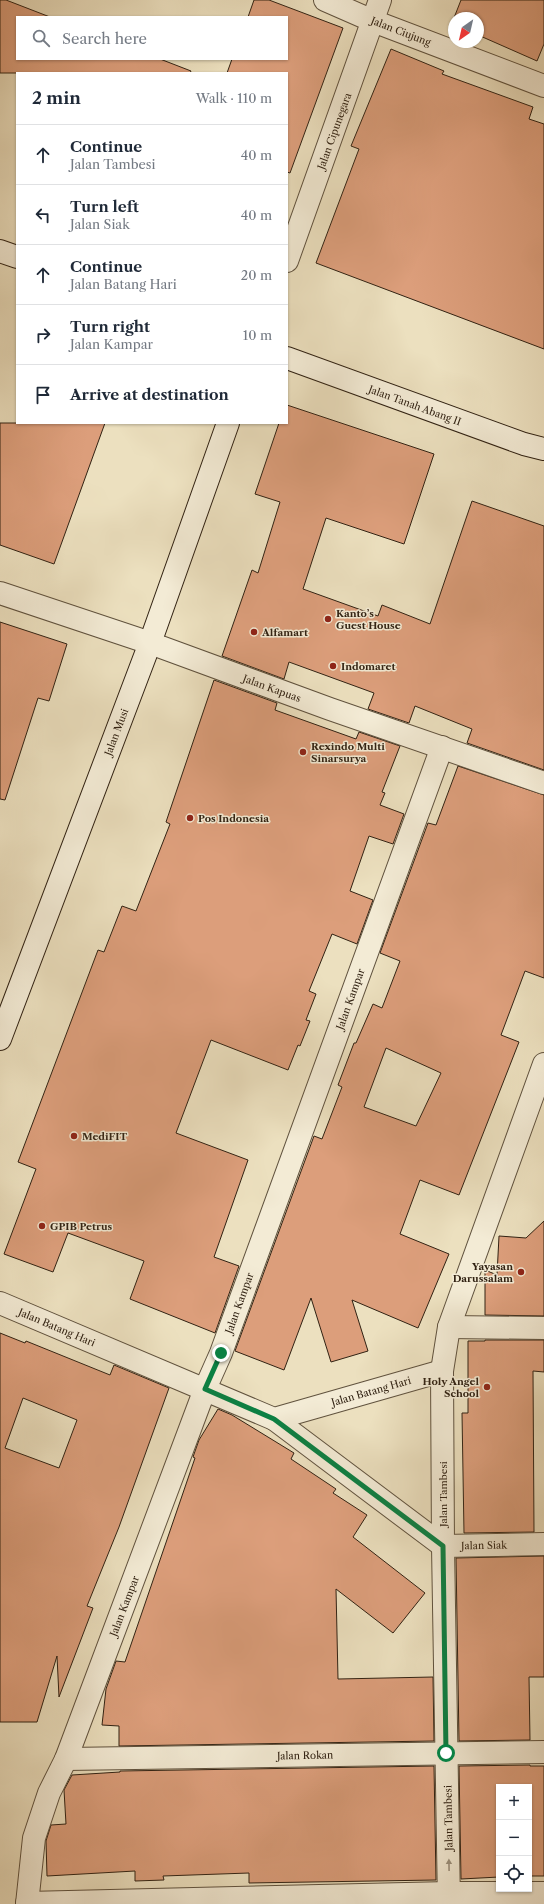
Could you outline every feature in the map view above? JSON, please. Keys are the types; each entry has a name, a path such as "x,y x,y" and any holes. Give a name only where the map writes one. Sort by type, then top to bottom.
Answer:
{"street":[{"name":"Jalan Ciujung","path":"325,0 544,86"},
{"name":"Jalan Cipunegara","path":"288,258 380,0"},
{"path":"0,250 16,257"},
{"name":"Jalan Tanah Abang II","path":"288,358 517,442 544,449"},
{"name":"Jalan Musi","path":"0,1039 150,643 228,424"},
{"name":"Jalan Kapuas","path":"0,593 150,643 330,709 544,783"},
{"name":"Jalan Kampar","path":"27,1904 34,1838 49,1793 66,1759 205,1389 221,1353 442,747"},
{"path":"442,1371 449,1327 534,1116 544,1064"},
{"name":"Jalan Batang Hari","path":"0,1303 274,1419 442,1371"},
{"path":"449,1327 544,1328"},
{"name":"Jalan Tambesi","path":"442,1371 443,1546 449,1899"},
{"path":"274,1419 443,1546"},
{"name":"Jalan Siak","path":"443,1546 544,1544"},
{"name":"Jalan Rokan","path":"66,1759 544,1752"},
{"path":"27,1904 449,1899 544,1892"}],"building":[{"path":"0,0 6,0 47,16 16,16 16,60 163,60 191,71 190,72 0,73"},
{"path":"254,0 269,0 343,28 290,173 288,172 288,72 227,72 232,60 288,60 288,16 248,16"},
{"path":"461,0 544,0 544,44 537,61 484,38 484,12 456,12"},
{"path":"391,49 444,71 442,74 533,107 529,119 544,124 544,349 316,263 359,149 351,146"},
{"path":"288,405 434,454 404,544 326,518 303,589 378,616 382,605 430,624 472,501 544,526 544,770 467,743 472,729 415,706 409,723 368,709 374,693 289,662 284,679 222,656 252,570 258,573 280,502 255,494 279,424 288,424"},
{"path":"0,423 105,424 54,564 0,545"},
{"path":"0,622 67,644 49,701 38,698 5,800 0,799"},
{"path":"214,680 277,703 275,710 356,739 359,732 400,746 382,792 385,793 380,805 404,814 393,844 369,836 350,891 373,900 357,944 332,934 309,991 316,994 306,1020 310,1021 288,1070 211,1040 176,1133 248,1160 214,1257 239,1266 215,1333 130,1299 144,1261 68,1233 53,1272 4,1254 36,1169 18,1162 98,950 104,952 122,906 136,911 170,824 166,822"},
{"path":"458,766 544,795 544,978 525,971 501,1035 519,1042 459,1195 420,1180 400,1234 449,1254 418,1328 352,1300 368,1351 331,1362 311,1298 284,1370 235,1351 314,1136 322,1139 342,1087 338,1085 354,1043 356,1043 373,1004 382,1008 400,961 380,953 428,823 436,825","holes":["386,1048 441,1073 416,1126 364,1107"]},
{"name":"Yayasan Darussalam","path":"544,1221 544,1316 485,1315 485,1270 497,1275 499,1236 526,1238"},
{"path":"0,1333 25,1343 26,1341 110,1375 114,1365 169,1388 119,1527 87,1606 93,1608 59,1697 57,1656 37,1722 0,1722","holes":["23,1398 77,1420 59,1468 5,1448"]},
{"path":"544,1340 544,1372 533,1371 534,1532 464,1533 462,1413 468,1413 468,1341"},
{"path":"218,1409 232,1415 294,1453 291,1459 336,1489 333,1493 367,1515 353,1537 425,1593 393,1633 336,1589 338,1679 433,1677 434,1741 119,1746 119,1726 102,1725 106,1689 116,1661 125,1662 195,1458 193,1457 199,1440"},
{"path":"544,1556 544,1677 529,1677 530,1740 459,1741 456,1558"},
{"path":"434,1766 436,1880 249,1883 249,1873 163,1876 164,1880 135,1881 135,1871 47,1876 46,1841 51,1825 66,1824 64,1790 72,1775 120,1771"},
{"path":"459,1766 544,1766 544,1876 532,1876 532,1784 496,1784 496,1877 461,1879"}],"place":[{"name":"Kanto’s Guest House","path":"328,619"},
{"name":"Alfamart","path":"254,632"},
{"name":"Indomaret","path":"333,666"},
{"name":"Rexindo Multi Sinarsurya","path":"303,752"},
{"name":"Pos Indonesia","path":"190,818"},
{"name":"MediFIT","path":"74,1136"},
{"name":"GPIB Petrus","path":"42,1226"},
{"name":"Yayasan Darussalam","path":"521,1272"},
{"name":"Holy Angel School","path":"487,1387"}],"route":[{"path":"221,1353 205,1389 274,1419 443,1546 446,1753"}]}
